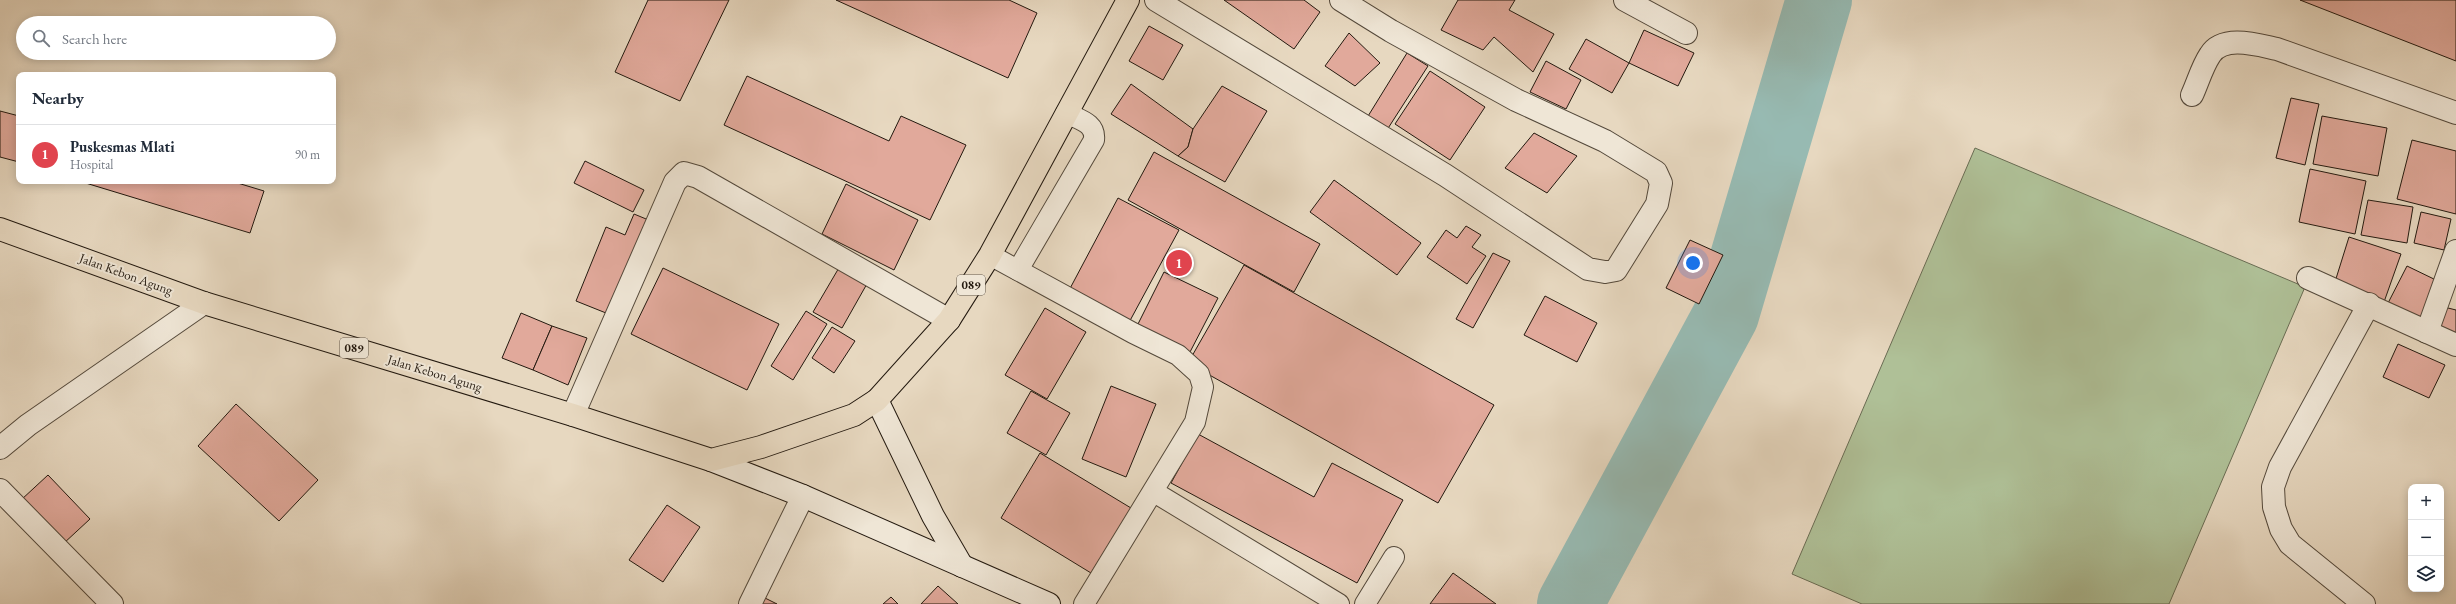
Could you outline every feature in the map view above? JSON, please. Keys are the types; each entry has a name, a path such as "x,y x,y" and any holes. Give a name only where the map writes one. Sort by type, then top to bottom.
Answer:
{"main road":[{"name":"089","path":"711,460 761,447 854,415 877,400 949,320 990,255 1128,0"},
{"name":"Jalan Kebon Agung","path":"0,229 204,303 573,415 711,460"}],"street":[{"path":"1156,0 1445,175 1588,269 1605,272 1616,270 1657,204 1661,183 1656,172 1605,141 1509,96 1390,31 1341,0"},
{"path":"1625,0 1686,33"},
{"path":"2192,95 2210,54 2229,43 2247,43 2278,49 2456,113"},
{"path":"573,415 675,182 684,174 698,177 949,320"},
{"path":"2427,332 2456,251"},
{"path":"2308,278 2369,304 2456,345"},
{"path":"0,448 28,425 204,303"},
{"path":"2364,604 2290,544 2281,529 2274,507 2273,487 2280,467 2369,304"},
{"path":"877,400 933,516 962,566"},
{"path":"711,460 804,496 1049,604"},
{"path":"0,490 112,604"},
{"path":"750,604 804,496"}],"lane":[{"path":"1018,270 1094,140 1095,132 1091,125 1066,113"},
{"path":"990,255 1133,334 1178,355 1199,374 1202,387 1195,422 1154,492 1084,604"},
{"path":"1154,492 1339,604"},
{"path":"1365,604 1394,557"}],"green space":[{"path":"1975,148 2305,287 2169,604 1862,604 1792,574"}],"building":[{"path":"648,0 729,0 680,101 615,72"},
{"path":"836,0 1009,0 1037,13 1008,78"},
{"path":"1224,0 1304,0 1320,12 1294,49"},
{"path":"1458,0 1515,0 1509,10 1554,34 1533,72 1494,37 1483,50 1441,30"},
{"path":"2300,0 2456,0 2456,61"},
{"path":"1149,26 1183,45 1163,80 1129,61"},
{"path":"1644,30 1694,53 1678,86 1629,63"},
{"path":"1349,33 1380,63 1355,86 1325,66"},
{"path":"1586,39 1629,63 1612,93 1569,69"},
{"path":"1407,53 1428,66 1385,133 1365,121"},
{"path":"1546,61 1581,80 1566,109 1530,92"},
{"path":"1430,71 1485,107 1450,160 1395,124"},
{"path":"747,76 889,141 901,116 966,145 930,220 724,125"},
{"path":"1131,84 1193,129 1188,147 1178,156 1111,114"},
{"path":"1222,86 1267,111 1225,182 1178,156 1188,147 1193,129"},
{"path":"2291,98 2319,104 2305,165 2276,158"},
{"path":"0,111 16,115 16,161 0,157"},
{"path":"2322,116 2387,128 2378,176 2313,164"},
{"path":"1534,133 1577,156 1547,193 1505,168"},
{"path":"2412,140 2456,151 2456,214 2397,199"},
{"path":"1154,152 1320,244 1294,292 1128,200"},
{"path":"585,161 644,190 633,212 574,183"},
{"path":"2310,169 2366,181 2355,234 2299,222"},
{"path":"1334,180 1421,243 1397,275 1310,212"},
{"path":"89,184 241,184 264,191 250,233"},
{"path":"846,184 918,220 894,270 822,234"},
{"path":"1118,198 1179,230 1126,328 1066,296"},
{"path":"2368,200 2413,207 2407,243 2361,235"},
{"path":"2421,212 2451,219 2444,250 2414,243"},
{"path":"634,214 651,221 611,315 576,301 606,227 625,235"},
{"path":"1466,226 1481,235 1472,247 1486,256 1467,284 1427,257 1446,230 1457,238"},
{"path":"2349,237 2401,254 2384,302 2334,285"},
{"path":"1690,240 1723,255 1699,304 1666,288"},
{"path":"1493,253 1510,261 1473,328 1456,319"},
{"path":"1244,265 1494,405 1438,503 1188,363"},
{"path":"840,266 868,282 842,328 813,312"},
{"path":"2407,266 2438,281 2418,323 2386,307"},
{"path":"663,268 779,324 747,390 631,334"},
{"path":"1164,272 1218,298 1190,352 1137,326"},
{"path":"1545,296 1597,323 1577,362 1524,335"},
{"path":"2444,307 2456,310 2456,337 2438,333"},
{"path":"1045,308 1086,332 1047,399 1005,375"},
{"path":"806,311 827,324 793,380 771,366"},
{"path":"521,313 552,326 533,370 502,358"},
{"path":"552,326 587,338 568,385 533,370"},
{"path":"832,327 855,341 834,373 812,358"},
{"path":"2398,344 2445,365 2429,398 2383,377"},
{"path":"1111,386 1156,404 1126,477 1082,459"},
{"path":"1031,391 1070,413 1046,455 1007,433"},
{"path":"236,404 318,480 279,521 198,446"},
{"path":"1198,434 1314,497 1332,463 1403,500 1357,583 1171,483"},
{"path":"1040,453 1131,508 1091,573 1001,518"},
{"path":"48,475 90,519 63,544 21,500"},
{"path":"667,505 700,527 663,582 629,560"},
{"path":"1453,573 1496,604 1430,604"},
{"path":"938,586 958,604 921,604"},
{"path":"761,596 777,604 757,604"},
{"path":"891,597 898,604 883,604"}],"waterway":[{"path":"1570,604 1726,315 1819,0"}],"place":[{"name":"Puskesmas Mlati","path":"1179,263"}]}
